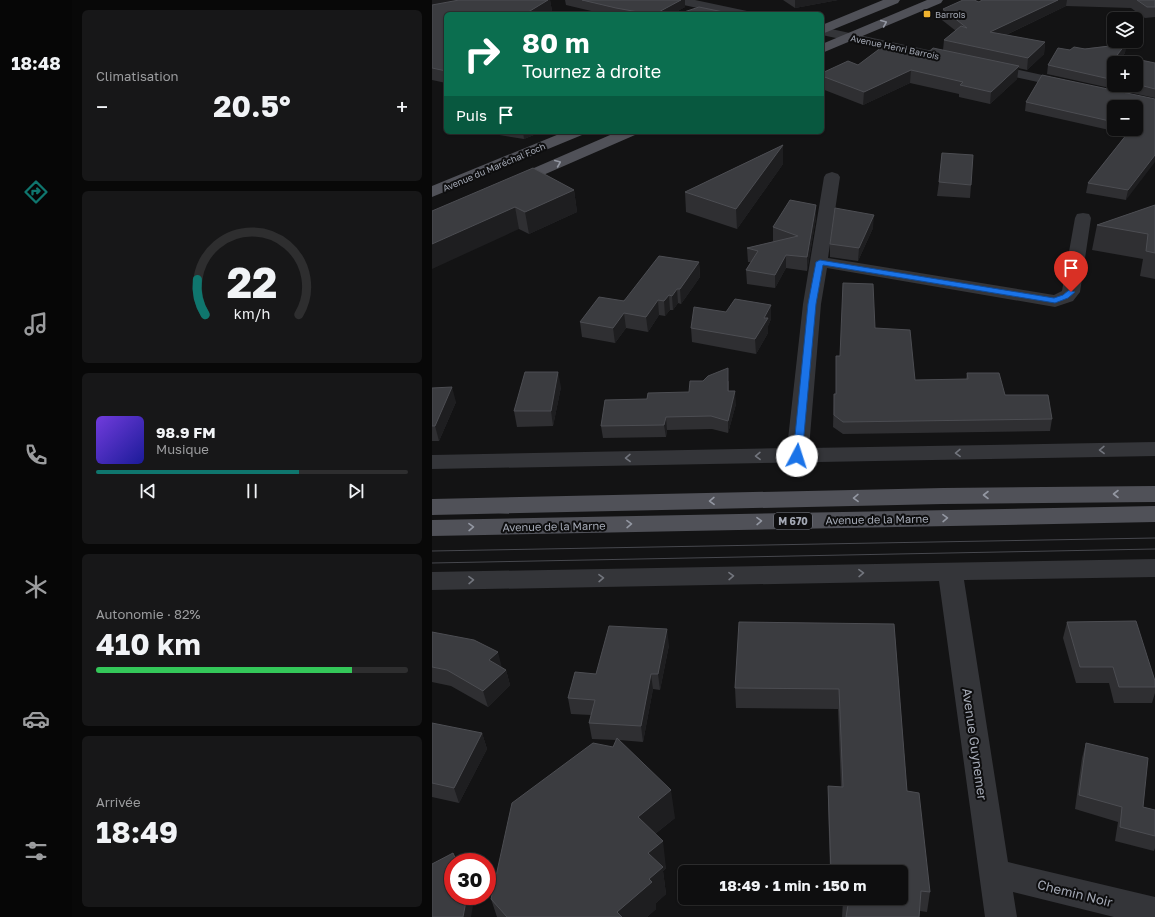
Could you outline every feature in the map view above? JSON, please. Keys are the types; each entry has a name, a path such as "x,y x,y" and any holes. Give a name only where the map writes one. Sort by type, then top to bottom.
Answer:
{"main road":[{"path":"824,30 894,0"},
{"path":"824,48 936,0"},
{"name":"Avenue du Maréchal Foch","path":"432,192 573,134"},
{"name":"Avenue du Maréchal Foch","path":"500,188 625,134"},
{"name":"Avenue de la Marne","path":"432,507 943,496 1155,494"},
{"name":"Avenue de la Marne","path":"432,528 1155,514"}],"street":[{"path":"678,0 734,12"},
{"name":"Avenue Henri Barrois","path":"824,31 1085,88"},
{"path":"797,456 812,304 820,262 832,177"},
{"path":"820,262 1055,301 1066,297 1071,292 1083,218"},
{"path":"432,462 1155,449"},
{"path":"432,581 1155,568"},
{"name":"Avenue Guynemer","path":"950,571 1001,917"},
{"name":"Chemin Noir","path":"994,873 1155,912"}],"building":[{"path":"459,0 548,0 528,12 444,12 444,71 432,68 432,5"},
{"path":"582,0 681,0 659,12 638,12"},
{"path":"963,0 974,0 979,2 982,0 1058,0 990,32 1045,42 1028,58 944,40 961,26 967,28 943,9"},
{"path":"1137,0 1155,0 1155,7 1147,7"},
{"path":"699,7 723,12 684,12"},
{"path":"1107,46 1107,48 1123,48 1117,55 1122,56 1107,56 1107,78 1048,65 1058,48 1070,50 1074,47 1085,49"},
{"path":"882,47 923,57 933,48 1019,66 991,92 960,85 963,82 911,70 864,92 824,77 824,72 848,61 858,65"},
{"path":"1143,60 1155,63 1155,89 1143,86"},
{"path":"1042,75 1107,89 1107,92 1122,92 1155,99 1155,155 1128,190 1088,183 1125,136 1143,136 1143,100 1107,100 1107,120 1026,102"},
{"path":"783,145 736,209 685,192"},
{"path":"942,153 973,155 971,185 939,182"},
{"path":"533,168 574,190 525,212 515,207 432,244 432,211"},
{"path":"790,200 816,205 807,257 786,255 775,275 746,270 758,251 747,248 798,236 773,227"},
{"path":"1155,205 1155,253 1146,251 1148,234 1097,225"},
{"path":"835,208 874,215 859,248 830,244"},
{"path":"659,256 699,262 680,289 677,289 672,296 669,295 664,301 658,300 646,317 624,313 613,328 580,322 599,297 624,301"},
{"path":"843,283 873,284 875,328 910,330 915,380 968,379 967,373 999,373 1005,395 1048,395 1052,419 843,422 834,415 834,394 836,394 836,356 840,356"},
{"path":"735,299 771,305 764,318 768,318 755,339 691,328 694,307 726,312"},
{"path":"728,368 728,391 735,391 728,421 711,416 666,417 664,425 601,426 605,400 647,399 648,393 689,392 690,381 703,381 708,376"},
{"path":"525,372 558,372 551,411 514,411"},
{"path":"452,387 435,426 432,426 432,388"},
{"path":"1136,621 1155,681 1155,687 1119,687 1113,667 1080,667 1067,622"},
{"path":"739,622 894,624 907,791 919,793 930,892 921,891 919,917 846,917 848,905 908,905 908,865 831,865 828,786 843,787 839,689 735,688"},
{"path":"609,626 667,629 658,674 651,674 641,726 589,723 595,700 568,698 575,672 596,674"},
{"path":"432,632 474,640 498,652 489,660 506,670 483,691 447,670 432,667"},
{"path":"432,723 482,733 454,788 432,783"},
{"path":"617,738 671,790 638,817 663,841 648,853 663,867 649,879 652,882 617,912 622,917 507,917 496,905 496,876 512,803 593,743 613,747"},
{"path":"1086,743 1148,758 1143,807 1155,810 1155,836 1120,827 1122,807 1079,795"},
{"path":"444,858 444,905 465,905 463,917 432,917 432,864"}],"tram line":[{"path":"432,551 1155,538"},
{"path":"432,563 1155,549"}],"place":[{"name":"Barrois","path":"927,14"}],"route":[{"path":"797,456 812,304 820,262 1055,301 1066,297 1071,292"}]}
